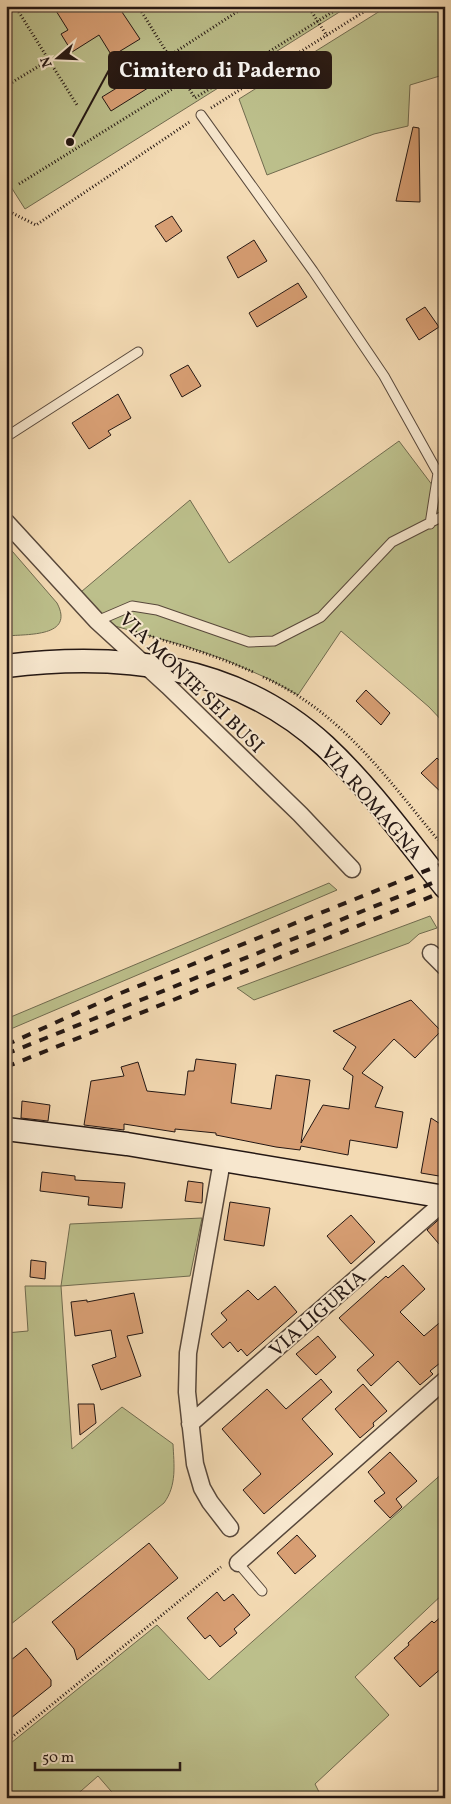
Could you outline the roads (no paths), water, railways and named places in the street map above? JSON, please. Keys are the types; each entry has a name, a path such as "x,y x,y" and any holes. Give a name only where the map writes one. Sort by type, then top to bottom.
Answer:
{"main road":[{"name":"VIA ROMAGNA","path":"6,666 64,661 105,661 142,664 186,671 226,684 263,701 324,745 350,771 445,887"},
{"path":"6,1129 127,1144 445,1197"}],"street":[{"name":"VIA MONTE SEI BUSI","path":"6,522 98,622 300,814 352,869"},
{"path":"431,953 445,967"},
{"path":"222,1161 188,1353 187,1392 195,1464 202,1488 230,1528"},
{"name":"VIA LIGURIA","path":"190,1424 445,1201"},
{"path":"231,1564 445,1380"}],"lane":[{"path":"201,115 313,271 378,368 438,473 430,524"},
{"path":"6,437 138,352"},
{"path":"98,622 132,606 157,610 249,642 274,641 321,617 392,542 445,515"},
{"path":"231,1564 262,1591"}],"railway":[{"path":"6,1045 121,993 445,863"},
{"path":"6,1054 445,878"},
{"path":"6,1067 445,891"}],"place":[{"name":"Cimitero di Paderno","path":"70,142"}]}
